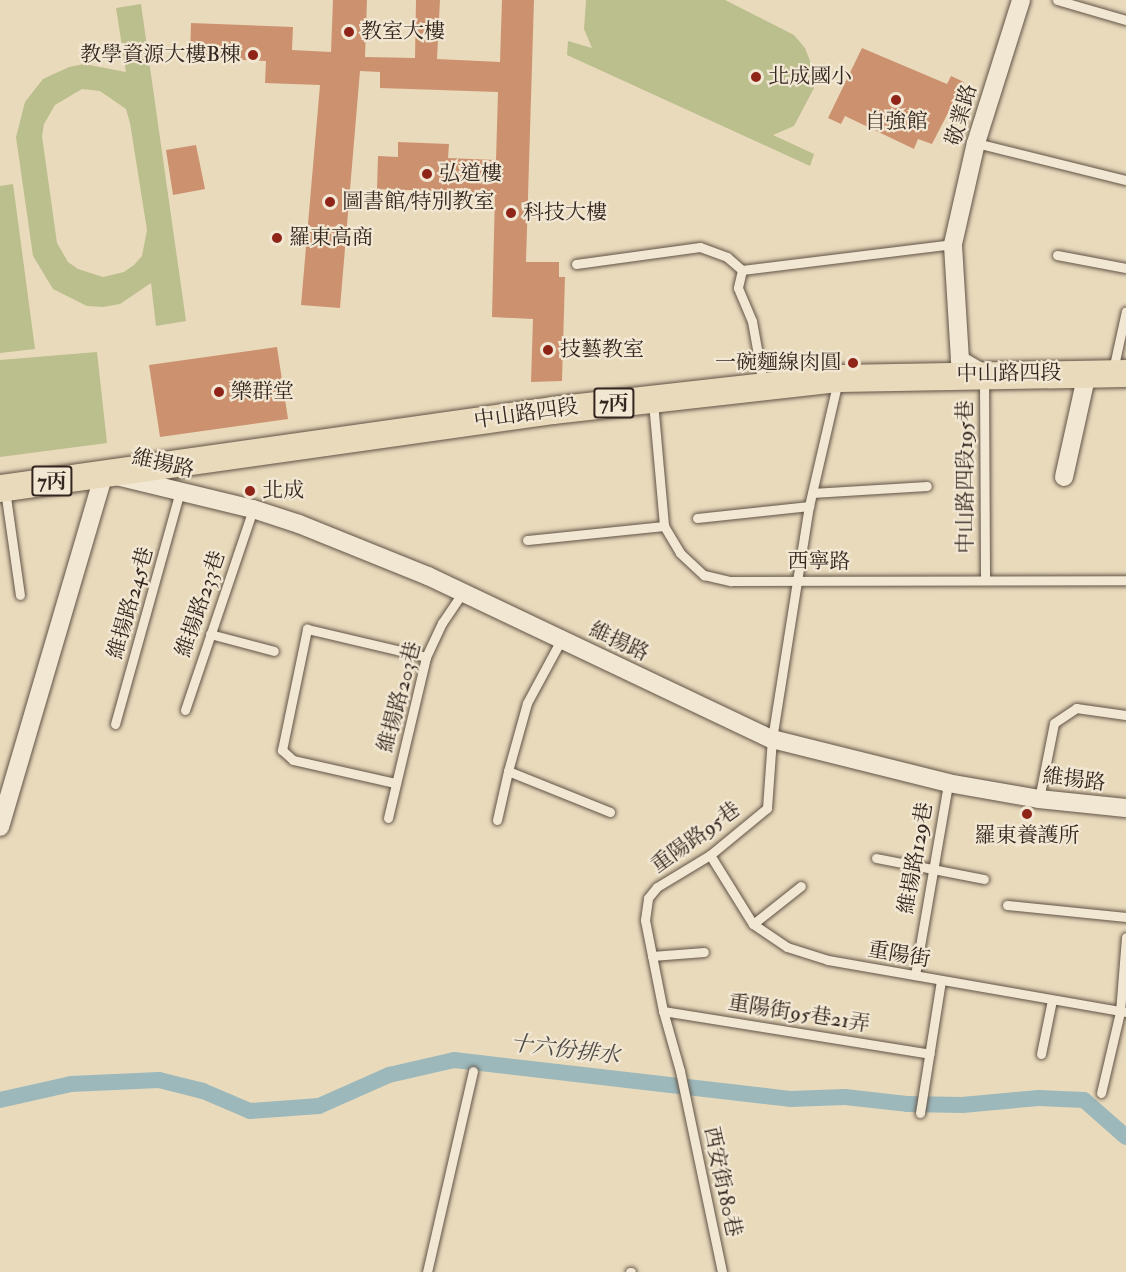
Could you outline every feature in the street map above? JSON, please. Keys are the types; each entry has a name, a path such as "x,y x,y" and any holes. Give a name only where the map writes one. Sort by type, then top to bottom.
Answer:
{"main road":[{"name":"中山路四段","path":"2,488 552,410 839,378 1108,373"}],"street":[{"name":"敬業路","path":"984,374 960,360 953,244 976,143 1021,0"},
{"path":"1064,477 1108,373"},
{"path":"0,827 104,473"},
{"name":"維揚路","path":"104,473 252,509 299,524 428,576 772,739 948,783 1039,799 1126,808"}],"lane":[{"path":"1057,0 1126,20"},
{"path":"976,143 1126,180"},
{"path":"576,264 700,247 727,257 742,270 953,244"},
{"path":"1057,255 1126,268"},
{"path":"742,270 738,288 753,321 763,386"},
{"path":"1108,373 1126,311"},
{"name":"中山路四段195巷","path":"984,374 985,580"},
{"name":"重陽路95巷","path":"680,1071 663,1011 645,920 648,898 657,887 710,855 767,808 772,739 809,506 839,378"},
{"name":"西寧路","path":"652,400 664,526 680,553 704,575 731,581 797,579 1126,580"},
{"path":"812,493 927,486"},
{"path":"2,488 20,595"},
{"name":"維揚路245巷","path":"115,724 180,491"},
{"path":"697,518 809,506"},
{"name":"維揚路233巷","path":"185,710 252,509"},
{"path":"527,540 664,526"},
{"name":"維揚路203巷","path":"388,818 426,657 442,623 462,593"},
{"path":"396,783 293,760 282,750 308,629 426,657"},
{"path":"210,634 274,651"},
{"path":"496,820 527,703 561,640"},
{"path":"1039,799 1054,723 1076,708 1126,715"},
{"path":"508,771 610,812"},
{"name":"維揚路129巷","path":"915,975 948,783"},
{"name":"重陽街","path":"710,855 753,924 787,947 828,960 1123,1012"},
{"path":"876,858 984,879"},
{"path":"753,924 801,886"},
{"path":"1007,905 1126,917"},
{"path":"1101,1093 1123,1012 1126,937"},
{"path":"652,956 704,952"},
{"path":"920,1113 941,981"},
{"path":"1041,1054 1052,1000"},
{"name":"重陽街95巷21弄","path":"663,1011 930,1053"},
{"path":"427,1272 473,1071"},
{"name":"西安街180巷","path":"680,1071 722,1272"}],"green space":[{"path":"586,0 725,0 794,35 805,48 810,61 814,88 794,126 773,135 814,154 810,166 567,55 568,41 592,48 584,29"},
{"path":"141,4 186,321 156,326 151,283 120,304 103,307 87,306 53,289 33,256 16,137 25,102 43,79 69,67 84,64 126,72 116,8","holes":["82,89 100,91 126,109 147,230 142,256 134,265 124,272 103,277 78,269 68,262 57,243 42,136 44,124 55,105"]},
{"path":"13,184 35,349 0,353 0,186"},
{"path":"97,352 107,443 0,457 0,360"}],"building":[{"path":"333,0 367,0 365,57 415,58 416,0 440,0 437,59 500,62 502,0 534,0 526,262 559,262 559,277 565,277 562,381 531,382 533,319 492,317 495,193 377,189 378,156 398,157 398,142 449,144 448,158 496,160 498,92 380,88 380,72 360,71 340,308 301,305 320,85 265,83 266,61 190,58 191,23 293,27 292,50 331,52"},
{"name":"自強館","path":"862,48 947,84 951,76 964,82 932,144 918,139 914,149 845,116 841,124 828,118"},
{"path":"196,145 205,189 173,195 166,150"},
{"name":"樂群堂","path":"277,347 288,419 160,437 149,365"}],"waterway":[{"name":"十六份排水","path":"0,1100 71,1084 159,1080 203,1091 250,1111 319,1106 389,1075 454,1060 790,1099 845,1097 907,1104 962,1105 1039,1098 1084,1100 1126,1137"}],"place":[{"name":"教室大樓","path":"349,32"},
{"name":"教學資源大樓B棟","path":"253,55"},
{"name":"北成國小","path":"756,77"},
{"name":"自強館","path":"896,100"},
{"name":"弘道樓","path":"427,174"},
{"name":"圖書館/特別教室","path":"330,202"},
{"name":"科技大樓","path":"511,213"},
{"name":"羅東高商","path":"277,238"},
{"name":"技藝教室","path":"548,350"},
{"name":"一碗麵線肉圓","path":"853,363"},
{"name":"樂群堂","path":"219,392"},
{"name":"北成","path":"250,491"},
{"name":"羅東養護所","path":"1027,814"}]}
